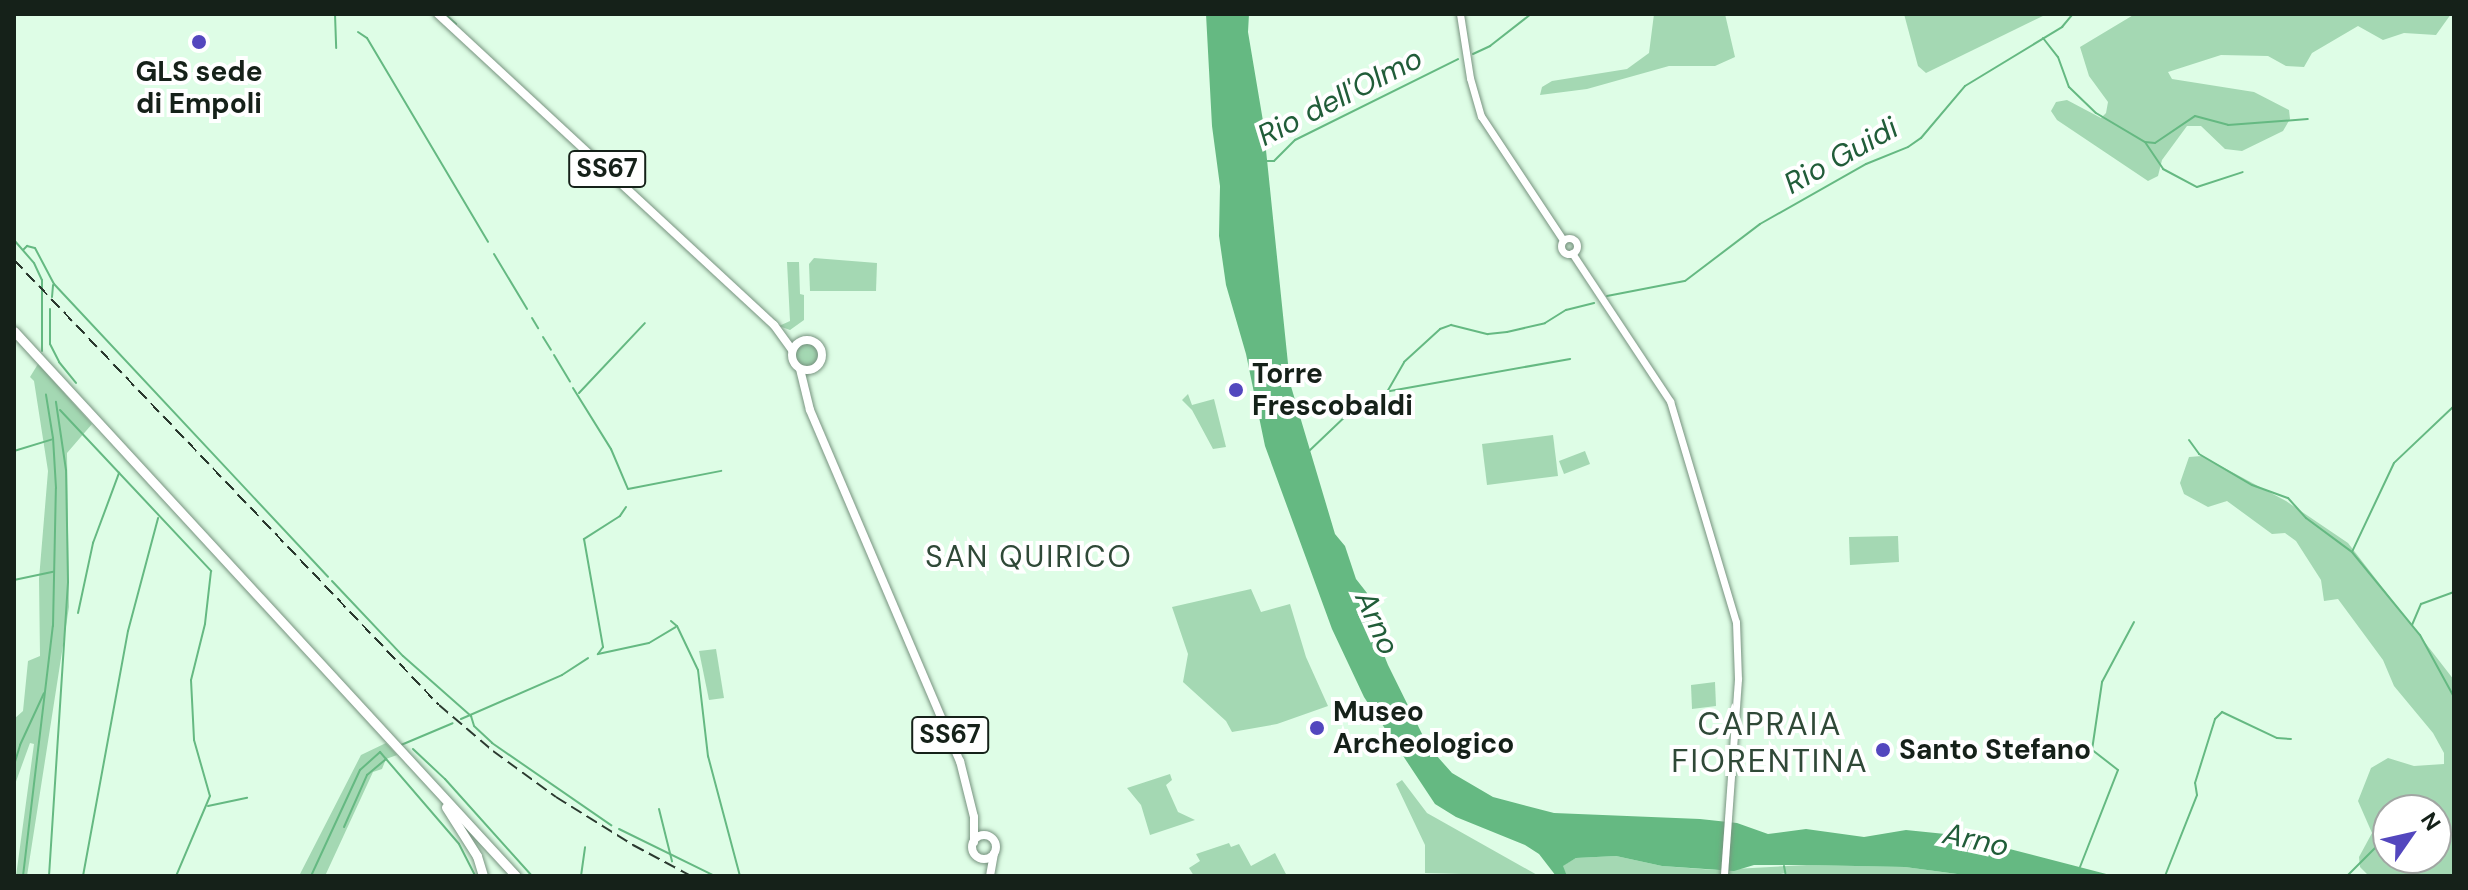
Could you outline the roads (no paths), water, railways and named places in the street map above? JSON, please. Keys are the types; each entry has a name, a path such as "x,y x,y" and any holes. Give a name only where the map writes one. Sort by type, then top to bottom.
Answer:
{"highway":[{"path":"14,331 516,876"},
{"path":"14,338 509,876"},
{"path":"446,807 477,856 483,876"}],"main road":[{"name":"SS67","path":"438,14 774,325 800,342 813,341 821,350 820,363 805,370"},
{"path":"1460,14 1470,78 1481,116 1563,240 1575,241 1572,253 1670,401 1738,629 1724,876"},
{"name":"SS67","path":"774,325 792,350 793,362 805,370"},
{"path":"792,350 800,342"},
{"name":"SS67","path":"805,370 806,395 960,761 974,817 973,852 989,876"},
{"name":"SS67","path":"974,817 996,845 989,876"},
{"path":"974,842 979,837 988,836"},
{"path":"979,858 987,859 994,854"}],"waterway":[{"path":"335,14 336,48"},
{"path":"445,14 456,24"},
{"name":"Rio dell'Olmo","path":"1473,54 1490,46 1531,14"},
{"name":"Rio Guidi","path":"1607,296 1685,281 1760,224 1866,164 1908,147 1921,138 1965,86 2062,27 2073,14"},
{"path":"358,32 367,38 488,242"},
{"path":"2043,38 2058,57 2069,87 2096,113 2145,142 2163,169 2197,187 2243,172"},
{"name":"Rio dell'Olmo","path":"1266,161 1274,161 1295,140 1458,59"},
{"path":"2145,142 2155,143 2195,116 2228,125 2308,119"},
{"path":"14,240 34,263 42,280 42,351"},
{"path":"23,250 27,246 35,248 54,284 328,577"},
{"path":"494,254 527,309"},
{"path":"52,297 53,285"},
{"name":"Rio Guidi","path":"1308,452 1353,409 1374,403 1387,392 1404,362 1440,329 1451,325 1488,334 1507,332 1545,323 1566,310 1594,303"},
{"path":"50,309 50,344 59,362 76,383"},
{"path":"532,318 538,328"},
{"path":"579,393 645,323"},
{"path":"543,337 551,350"},
{"path":"554,355 570,382"},
{"path":"1390,391 1570,359"},
{"path":"573,388 611,449 628,489 721,471"},
{"path":"23,876 53,626 56,488 46,395"},
{"path":"49,876 68,582 66,470 56,402"},
{"path":"2454,406 2394,463 2352,552 2420,635 2454,697"},
{"path":"60,410 211,571 205,624 191,680 194,740 210,796 176,876"},
{"path":"14,451 51,440"},
{"path":"2189,440 2199,454 2252,485 2288,498 2306,518 2352,552"},
{"path":"78,613 93,543 119,473"},
{"path":"626,507 620,516 584,539 603,647 598,654 649,643 676,627"},
{"path":"83,876 128,631 158,518"},
{"path":"14,580 53,572"},
{"path":"332,581 403,656 471,716 474,726 492,743 611,825"},
{"path":"2412,625 2421,604 2454,592"},
{"path":"671,621 677,626 698,670 708,756 740,876"},
{"path":"2080,867 2118,770 2092,750 2102,682 2134,622"},
{"path":"461,719 562,675 588,658"},
{"path":"14,765 44,693"},
{"path":"2165,876 2197,795 2195,783 2215,719 2222,712 2277,738 2291,739"},
{"path":"401,745 453,723"},
{"path":"413,749 445,779 532,876"},
{"path":"311,876 360,770 380,752 459,844 475,876"},
{"path":"344,827 367,775 386,759"},
{"path":"208,806 247,798"},
{"path":"659,809 672,861"},
{"path":"619,829 715,876"},
{"path":"581,876 585,847"},
{"path":"2347,876 2372,851"},
{"path":"1784,866 1786,876"}],"railway":[{"path":"14,260 439,705 493,751 556,797 633,845 691,876"}],"place":[{"name":"GLS sede di Empoli","path":"199,42"},
{"name":"Torre Frescobaldi","path":"1236,390"},
{"name":"Museo Archeologico","path":"1317,728"},
{"name":"Santo Stefano","path":"1883,750"}],"district":[{"name":"SAN QUIRICO","path":"1029,557"},
{"name":"CAPRAIA FIORENTINA","path":"1770,744"}],"water label":[{"name":"Arno","path":"1377,623"},
{"name":"Arno","path":"1976,840"}]}
